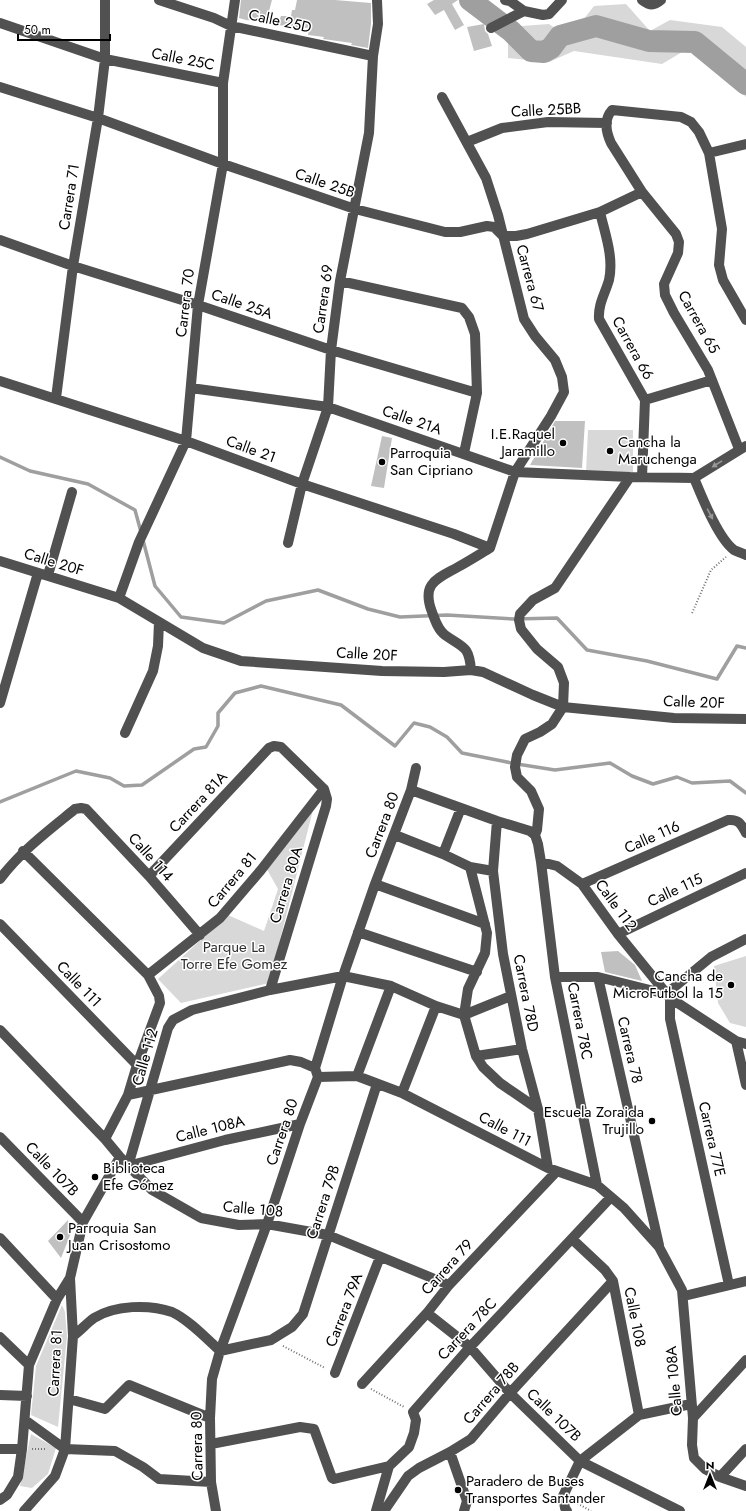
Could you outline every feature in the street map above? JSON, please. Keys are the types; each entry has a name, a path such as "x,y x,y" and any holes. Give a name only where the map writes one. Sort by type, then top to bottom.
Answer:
{"street":[{"name":"Carrera 71","path":"56,398 73,266 98,118 105,59 105,0"},
{"name":"Calle 25D","path":"159,0 214,18 231,26 373,56"},
{"name":"Carrera 70","path":"118,598 139,542 186,441 198,305 223,164 223,83 235,0"},
{"name":"Carrera 69","path":"288,543 302,484 328,407 331,350 340,281 368,133 373,56 378,24 377,0"},
{"path":"505,0 510,1 524,11 543,15 548,14 562,0"},
{"path":"642,0 650,5 653,5 661,0"},
{"path":"494,26 524,11"},
{"name":"Calle 25C","path":"0,23 105,59 223,83"},
{"name":"Calle 25B","path":"0,87 98,118 223,164 354,209 445,232 460,232 487,226 494,227 503,236"},
{"name":"Carrera 67","path":"442,97 486,178 498,215 524,319 535,336 555,360 562,377 564,392 551,416 515,472 490,548"},
{"path":"607,123 608,114 612,110 681,118 691,122 699,132 709,153 722,229 719,265 723,280 746,320"},
{"name":"Calle 25BB","path":"467,142 502,128 548,122 607,123"},
{"name":"Carrera 65","path":"607,123 608,137 611,143 642,192 676,234 679,242 678,253 664,284 665,294 674,313 708,370 743,448"},
{"path":"709,153 746,144"},
{"path":"503,236 527,234 600,212 642,192"},
{"name":"Carrera 66","path":"600,212 611,257 609,279 598,310 599,320 645,400 642,477"},
{"name":"Calle 25A","path":"0,240 73,266 198,305 331,350 477,392"},
{"path":"340,281 462,308 469,317 475,334 477,392 464,453"},
{"path":"645,400 712,380"},
{"name":"Calle 21","path":"0,381 186,441 302,484 454,534 490,548"},
{"name":"Calle 21A","path":"191,388 328,407 464,453 515,472 694,478"},
{"path":"743,448 694,478 726,541 734,550 746,555"},
{"path":"535,835 539,810 532,791 517,777 517,755 525,739 552,724 563,707 564,683 558,667 537,649 521,629 519,620 520,614 533,600 555,588 630,477"},
{"path":"0,703 72,492"},
{"path":"471,670 470,657 464,647 444,635 436,625 427,599 429,589 437,578 490,548"},
{"name":"Calle 20F","path":"0,561 118,598 203,648 241,661 382,671 444,672 471,670 483,672 532,695 563,707 674,718 746,719"},
{"path":"125,733 153,671 158,646 159,622"},
{"name":"Carrera 81A","path":"149,876 269,748 274,746 281,747 324,789"},
{"name":"Carrera 80","path":"216,1511 211,1482 210,1418 212,1379 220,1351 267,1224 300,1124 343,976 375,884 411,790 416,768"},
{"name":"Carrera 81","path":"148,975 220,918 261,870 324,789"},
{"name":"Carrera 80A","path":"270,990 326,806 324,789"},
{"path":"411,790 497,821 530,831 535,835 541,862"},
{"path":"443,854 461,808"},
{"name":"Calle 114","path":"23,852 75,809 86,809 149,876 200,935"},
{"name":"Calle 116","path":"582,884 728,820 739,822 746,833"},
{"name":"Carrera 78D","path":"497,821 493,871 503,954 522,1049 552,1170"},
{"path":"395,835 443,854 470,867 493,871"},
{"path":"0,879 10,865 23,852 148,975 159,996 160,1003 137,1065 128,1095 105,1139"},
{"name":"Calle 112","path":"541,862 557,866 582,884 618,934 668,996 741,1043"},
{"name":"Carrera 78C","path":"541,862 555,977 597,1185"},
{"path":"470,867 488,933 485,953 468,989 464,1015 476,1056 483,1067 500,1083 538,1109"},
{"name":"Calle 115","path":"618,934 746,873"},
{"path":"375,884 485,924"},
{"name":"Calle 111","path":"0,924 137,1065"},
{"path":"358,932 477,972"},
{"path":"555,977 598,977 668,996 711,957 746,939"},
{"name":"Calle 112","path":"128,1166 168,1028 173,1020 192,1010 270,990 343,976 391,986 436,1006 464,1015"},
{"name":"Carrera 78","path":"598,977 659,1247"},
{"path":"357,1076 391,986"},
{"path":"464,1015 511,996"},
{"name":"Carrera 77E","path":"668,996 670,1019 729,1285"},
{"path":"402,1093 436,1006"},
{"name":"Calle 108","path":"0,1030 152,1190 201,1218 240,1225 267,1224 328,1235 449,1285"},
{"path":"741,1043 746,1085"},
{"path":"476,1056 522,1049"},
{"name":"Calle 111","path":"128,1095 290,1060 301,1062 316,1072 357,1076 402,1093 552,1170 597,1185 624,1208 659,1247"},
{"name":"Carrera 79B","path":"220,1351 271,1340 292,1327 303,1314 378,1084"},
{"name":"Calle 108A","path":"128,1166 225,1140 300,1124"},
{"name":"Calle 107B","path":"0,1137 83,1222"},
{"name":"Carrera 81","path":"24,1511 55,1476 65,1448 73,1336 70,1278 83,1222 120,1157"},
{"name":"Carrera 79","path":"362,1384 427,1313 449,1285 552,1170"},
{"name":"Carrera 78C","path":"389,1466 409,1447 414,1433 416,1420 413,1412 470,1347 611,1197"},
{"path":"0,1238 57,1299"},
{"name":"Calle 108","path":"572,1239 604,1270 613,1281 639,1415"},
{"name":"Calle 108A","path":"659,1247 684,1296 693,1418 692,1445 694,1458 705,1469 720,1477 746,1486"},
{"name":"Carrera 79A","path":"335,1374 380,1257"},
{"name":"Carrera 81","path":"0,1500 7,1495 18,1477 25,1420 29,1365 57,1299 70,1278"},
{"name":"Carrera 78B","path":"384,1511 408,1476 471,1439 510,1393 613,1281"},
{"path":"684,1296 746,1281"},
{"path":"73,1336 95,1318 123,1307 148,1307 172,1313 194,1327 220,1351"},
{"name":"Calle 107B","path":"427,1313 470,1347 510,1393 580,1461 680,1511"},
{"path":"0,1337 29,1365"},
{"path":"693,1418 746,1360"},
{"path":"69,1399 105,1409 129,1385 210,1418"},
{"path":"0,1395 27,1396"},
{"path":"567,1511 563,1496 580,1461 639,1415 691,1404"},
{"path":"25,1420 65,1448 115,1450 143,1467 159,1479 211,1482"},
{"path":"211,1444 300,1427 307,1427 314,1429 332,1478 337,1479 389,1466"},
{"path":"0,1449 22,1449"},
{"path":"720,1477 746,1449"},
{"path":"450,1452 467,1501 464,1511"},
{"path":"376,1511 389,1466"}],"path":[{"path":"692,612 711,570 734,550"},
{"path":"22,1449 65,1448"},
{"path":"563,1496 591,1511"}],"green space":[{"path":"626,4 650,31 670,20 722,27 746,47 746,97 694,45 662,64 574,51 549,62 508,58 508,27 549,24 569,38 594,6"},
{"name":"Cancha la Maruchenga","path":"588,430 633,430 633,473 586,472"},
{"name":"Parque La Torre Efe Gomez","path":"314,806 269,983 181,1003 158,979 228,915 264,931 278,889 265,866"},
{"name":"Cancha de MicroFutbol la 15","path":"746,956 746,1027 730,1023 718,1003 714,966"},
{"path":"62,1305 65,1312 67,1336 58,1427 31,1415 36,1366"},
{"path":"31,1434 56,1448 48,1474 32,1488 20,1486"}],"building":[{"path":"241,0 272,0 266,22 239,18"},
{"path":"297,0 335,0 371,3 371,24 368,48 351,45 352,43 323,39 324,37 308,35 309,28 277,25 281,16 291,16 292,10 295,10"},
{"path":"434,0 458,0 452,4 464,25 455,30 444,10 435,15 427,4"},
{"path":"484,24 485,31 488,34 492,46 474,51 467,27"},
{"name":"I.E.Raquel Jaramillo","path":"555,421 585,421 582,468 530,465"},
{"name":"Parroquia San Cipriano","path":"382,436 392,438 384,488 371,486"},
{"path":"618,951 635,965 642,981 605,972 601,952"},
{"name":"Parroquia San Juan Crisostomo","path":"68,1220 69,1231 71,1233 61,1258 48,1241"}],"waterway":[{"path":"470,0 511,31 531,51 544,52 551,48 560,36 596,26 649,41 695,42 746,84"},
{"path":"0,457 30,471 88,484 135,510 141,532"},
{"path":"143,540 155,586 181,617 224,623 266,601 318,590 368,609 400,617 447,615 514,619 557,618 587,650 647,661 717,679 737,646 746,648"},
{"path":"0,802 76,771 110,778 124,786 142,785 194,749 206,747 218,726 218,713 235,693 261,686 341,705 395,746 414,723 430,727 447,737 462,753 555,770 610,763 632,776 653,784 677,777 692,783 730,781 746,793"}],"place":[{"name":"I.E.Raquel Jaramillo","path":"563,443"},
{"name":"Cancha la Maruchenga","path":"610,451"},
{"name":"Parroquia San Cipriano","path":"382,462"},
{"name":"Cancha de MicroFutbol la 15","path":"731,985"},
{"name":"Escuela Zoraida Trujillo","path":"652,1121"},
{"name":"Biblioteca Efe Gómez","path":"95,1177"},
{"name":"Parroquia San Juan Crisostomo","path":"60,1237"},
{"name":"Paradero de Buses Transportes Santander","path":"458,1490"}]}
